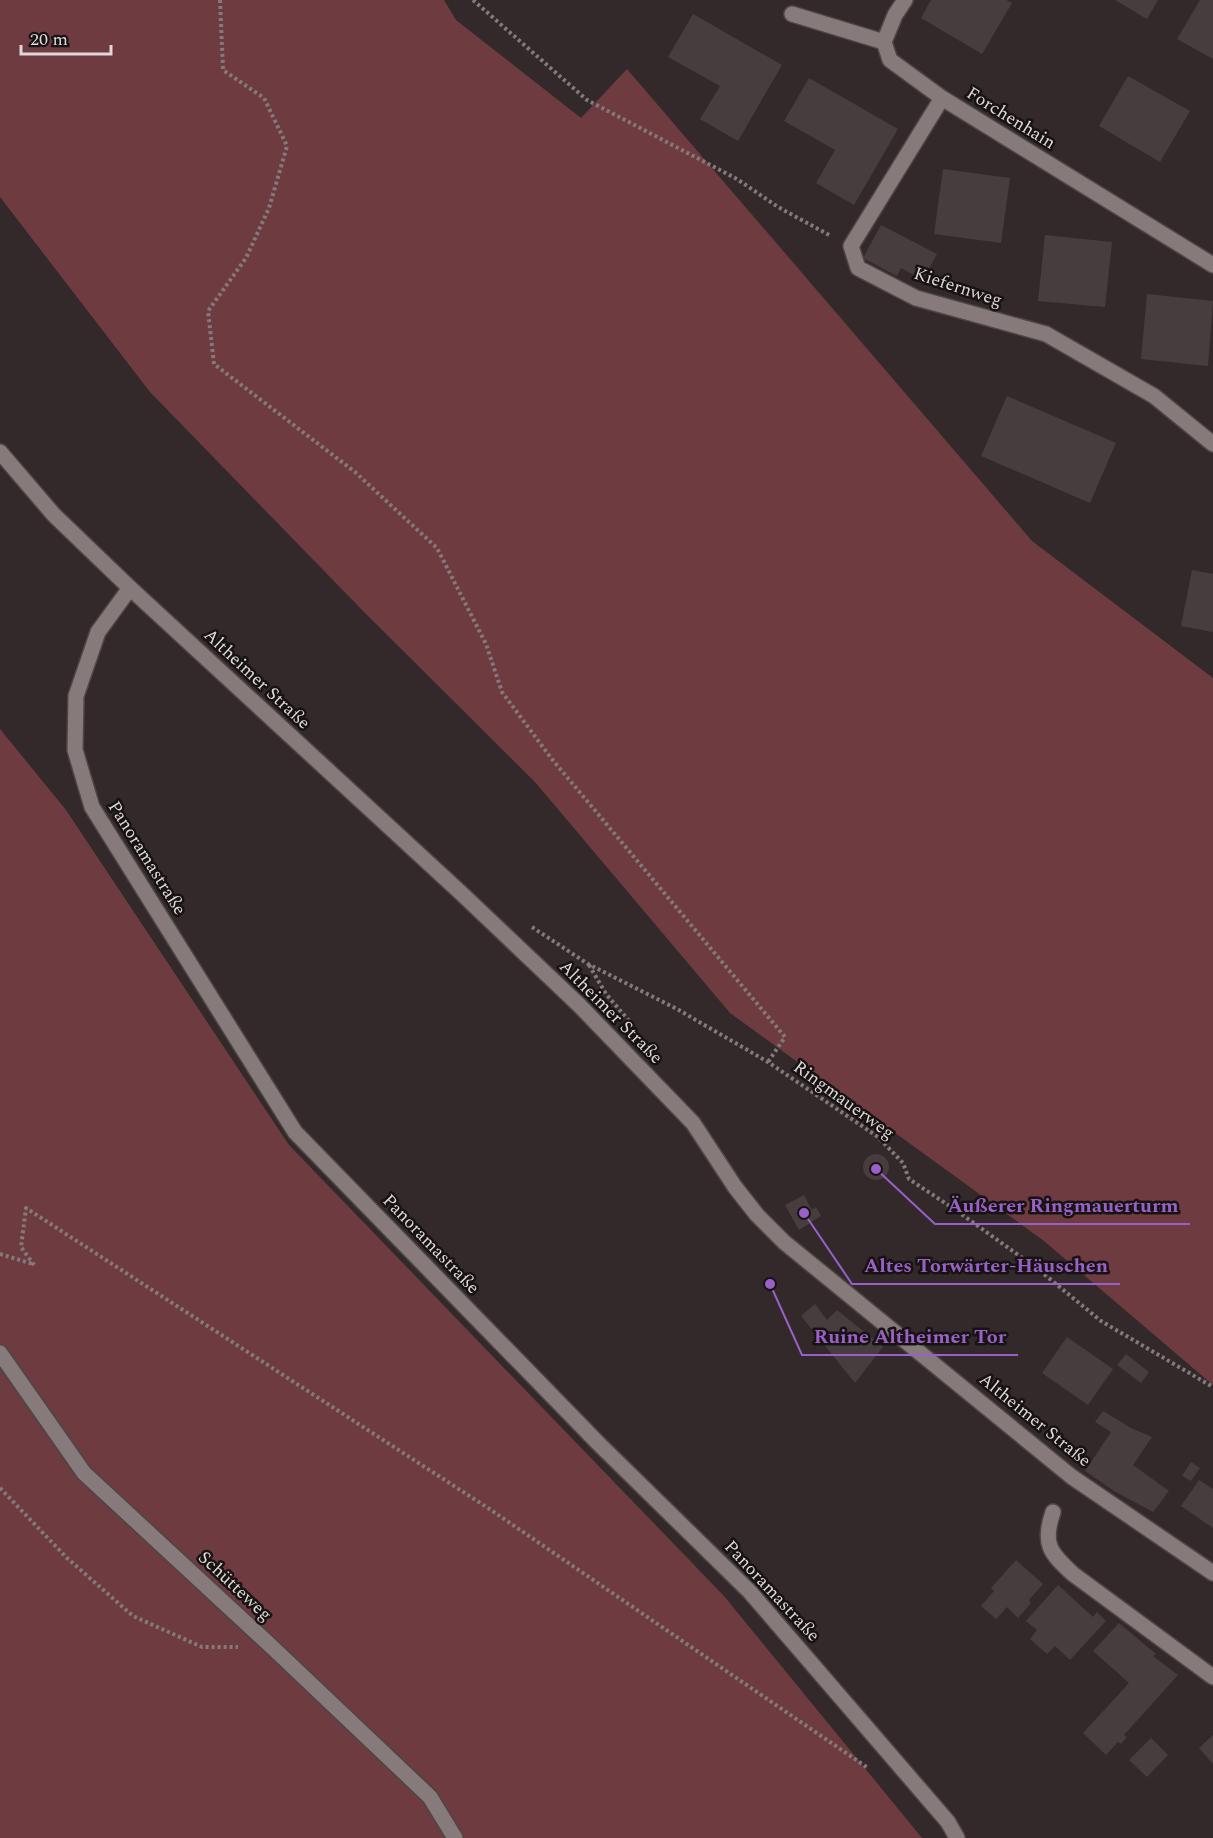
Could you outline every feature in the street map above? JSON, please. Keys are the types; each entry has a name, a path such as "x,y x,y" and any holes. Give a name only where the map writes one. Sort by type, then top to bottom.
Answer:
{"street":[{"path":"792,14 885,42 895,15 905,0"},
{"name":"Forchenhain","path":"885,42 890,60 942,98 1213,265"},
{"path":"850,246 942,98"},
{"name":"Kiefernweg","path":"850,246 858,268 916,298 1046,334 1154,396 1213,444"},
{"name":"Altheimer Straße","path":"0,452 54,515 130,588 579,1005 693,1123 735,1187 757,1215 784,1242 1072,1477 1213,1573"},
{"name":"Panoramastraße","path":"130,588 98,632 76,696 75,750 88,796 92,807 295,1132 599,1444 750,1592 948,1822 957,1838"},
{"name":"Schütteweg","path":"0,1353 84,1473 430,1797 455,1838"},
{"path":"1053,1512 1048,1527 1048,1540 1053,1556 1073,1574 1213,1677"}],"path":[{"path":"220,0 223,70 264,98 287,146 269,208 246,258 208,311 214,364 355,472 437,548 486,644 502,692 551,759 785,1037 768,1062"},
{"path":"473,0 587,100 737,179 778,207 850,246"},
{"name":"Ringmauerweg","path":"528,925 588,964 677,1009 768,1062 878,1137 903,1163 909,1179 1039,1270 1101,1321 1213,1387"},
{"path":"0,1254 34,1265 21,1247 26,1208 491,1510 870,1769"},
{"path":"0,1488 67,1558 132,1616 202,1647 272,1647"}],"shaded area":[{"path":"0,0 444,0 456,20 581,118 627,69 1032,541 1213,678 1213,1385 1044,1241 730,1013 535,782 365,613 150,392 0,197"},
{"path":"0,729 66,810 289,1145 724,1596 922,1838 0,1838"}],"building":[{"path":"931,0 1006,0 1012,3 982,54 921,18"},
{"path":"1115,0 1158,0 1147,19"},
{"path":"1200,0 1213,0 1213,59 1177,39"},
{"path":"693,14 782,65 738,141 700,119 720,86 668,57"},
{"path":"1128,76 1190,111 1160,162 1099,126"},
{"path":"809,78 898,129 854,205 816,183 835,150 784,121"},
{"path":"943,169 1010,178 1001,243 934,234"},
{"path":"881,225 937,254 923,280 901,268 897,276 863,258"},
{"path":"1045,235 1112,242 1105,307 1038,301"},
{"path":"1147,294 1213,301 1208,366 1141,359"},
{"path":"1007,396 1116,443 1090,503 981,456"},
{"path":"1192,570 1213,574 1213,632 1181,626"},
{"path":"876,1154 885,1158 889,1167 885,1176 876,1180 867,1176 863,1167 867,1158"},
{"path":"804,1195 812,1210 816,1207 821,1216 799,1230 785,1205"},
{"path":"815,1304 827,1320 837,1310 883,1347 855,1383 801,1316"},
{"path":"1067,1337 1113,1369 1088,1405 1042,1373"},
{"path":"1126,1354 1149,1372 1141,1383 1117,1365"},
{"path":"1103,1411 1131,1428 1152,1437 1133,1465 1169,1491 1153,1512 1114,1491 1085,1471 1111,1432 1095,1422"},
{"path":"1191,1462 1200,1468 1191,1481 1182,1476"},
{"path":"1199,1480 1213,1489 1213,1528 1181,1506"},
{"path":"1016,1560 1043,1584 1029,1600 1031,1603 1018,1618 1007,1607 996,1619 981,1606 994,1591 991,1588"},
{"path":"1058,1585 1093,1617 1097,1612 1106,1621 1070,1660 1055,1646 1047,1654 1030,1639 1037,1630 1026,1621"},
{"path":"1119,1623 1156,1654 1153,1656 1178,1675 1124,1735 1127,1737 1121,1744 1118,1742 1106,1755 1083,1733 1129,1683 1093,1651"},
{"path":"1213,1735 1213,1764 1199,1748"},
{"path":"1151,1738 1168,1755 1147,1777 1129,1760"}],"place":[{"name":"Äußerer Ringmauerturm","path":"876,1169"},
{"name":"Altes Torwärter-Häuschen","path":"804,1213"},
{"name":"Ruine Altheimer Tor","path":"770,1284"}]}
